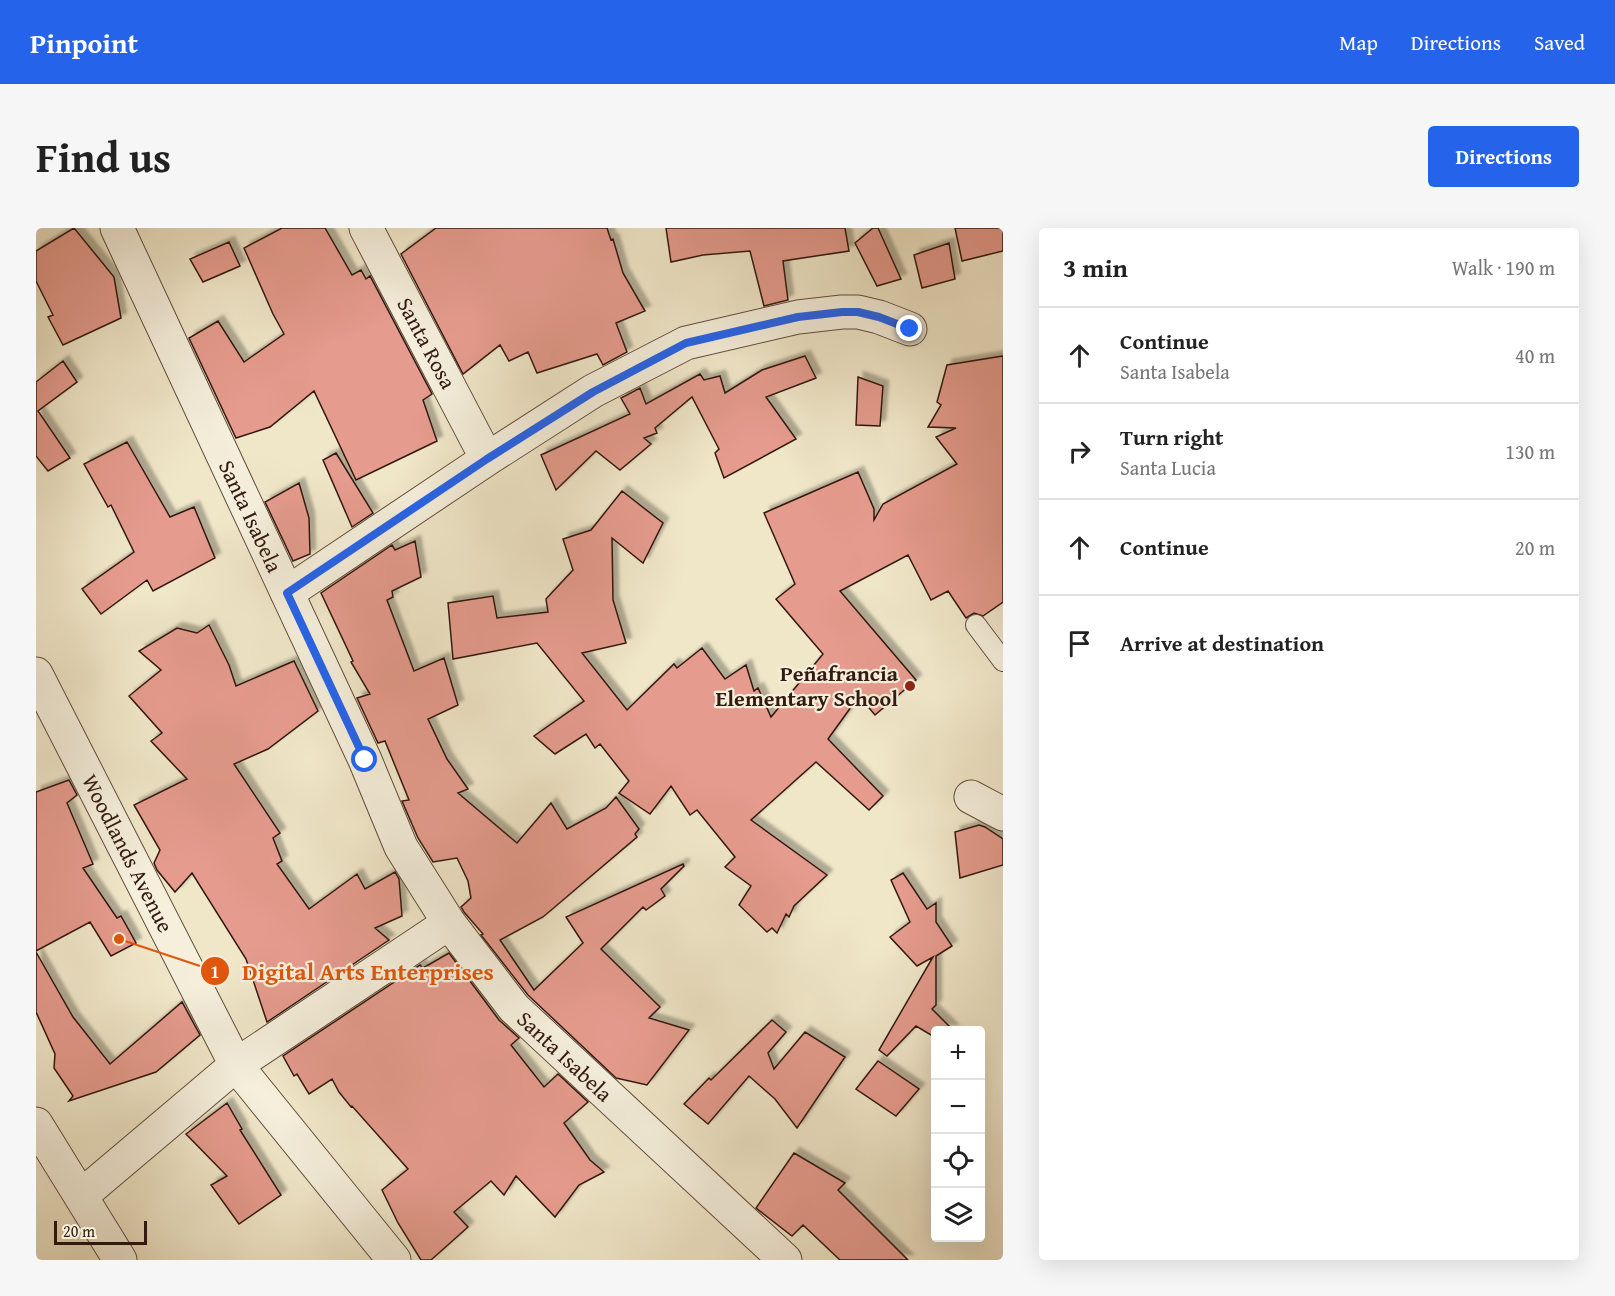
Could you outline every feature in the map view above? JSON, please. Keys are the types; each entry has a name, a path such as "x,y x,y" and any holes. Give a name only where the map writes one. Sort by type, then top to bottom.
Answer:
{"street":[{"name":"Santa Isabela","path":"117,228 365,760 401,847 449,922 514,1008 785,1260"},
{"name":"Santa Rosa","path":"366,228 487,459"},
{"path":"287,593 487,459 593,392 686,343 798,317 858,312 910,329"},
{"name":"Woodlands Avenue","path":"36,674 236,1065 394,1260"},
{"path":"971,797 1003,814"},
{"path":"81,1196 236,1065 449,922"},
{"path":"36,1124 120,1260"}],"lane":[{"path":"976,625 1003,661"}],"building":[{"path":"74,228 114,277 121,318 63,345 48,317 53,315 36,281 36,251"},
{"path":"282,228 325,228 352,275 361,270 366,279 370,276 432,394 423,400 437,441 356,480 314,391 270,427 236,438 189,338 218,321 244,362 284,334 244,248"},
{"path":"436,228 607,228 611,240 613,239 623,273 645,311 616,323 627,352 603,365 597,354 537,373 528,352 509,361 500,345 463,374 401,254"},
{"path":"666,228 845,228 849,251 783,261 788,300 764,306 750,251 703,255 671,262"},
{"path":"873,228 878,228 901,279 877,286 855,243"},
{"path":"955,228 1003,228 1003,251 962,261"},
{"path":"229,242 240,266 203,282 190,259"},
{"path":"949,243 955,279 922,288 914,255"},
{"path":"805,356 816,378 766,397 796,439 724,478 715,453 719,449 692,397 655,428 657,433 644,438 651,444 620,470 596,451 556,490 541,455 630,414 621,398 640,388 646,404 700,374 704,380 720,376 725,393 762,370"},
{"path":"1003,356 1003,602 983,616 974,613 966,618 948,591 931,600 908,555 840,591 916,680 875,715 859,696 828,739 883,796 869,810 816,762 751,820 827,875 794,906 789,917 786,914 777,933 772,928 767,932 739,905 751,886 725,867 735,857 697,810 690,815 671,786 650,814 619,793 629,781 600,744 595,748 586,734 555,754 534,736 584,701 537,643 453,659 448,603 493,596 497,618 548,612 546,599 573,570 563,539 591,530 622,491 663,523 643,563 612,538 613,600 626,643 582,653 627,710 674,664 677,668 702,648 725,679 746,665 754,691 758,688 771,717 823,654 776,599 795,584 764,513 858,472 874,509 874,520 883,504 957,464 936,437 956,428 928,427 941,405 937,402 947,365"},
{"path":"63,361 77,382 38,411 70,458 48,471 36,456 36,382"},
{"path":"858,377 883,386 880,426 856,425"},
{"path":"127,442 170,517 194,507 215,558 153,591 147,580 101,614 82,589 134,552 111,505 108,507 84,464"},
{"path":"336,453 373,513 352,527 323,460"},
{"path":"299,483 309,518 310,554 293,561 265,502"},
{"path":"415,541 421,577 392,591 393,597 387,600 414,671 444,658 458,705 428,719 447,759 468,789 458,793 517,843 551,803 567,829 606,808 616,797 639,829 635,834 637,837 543,917 500,940 534,990 583,943 566,917 683,864 684,866 661,889 665,896 646,910 643,907 601,949 660,1007 649,1018 689,1030 647,1085 616,1078 528,995 481,935 483,934 461,907 471,898 468,881 457,858 433,862 418,838 402,801 409,800 385,741 378,743 357,698 370,694 351,662 353,661 321,593 392,545 395,550"},
{"path":"209,625 229,665 236,686 294,661 318,711 268,749 234,764 280,833 273,838 282,861 277,864 309,909 357,874 365,889 395,872 399,879 402,916 375,928 389,940 267,1022 246,959 192,873 175,892 157,870 154,863 160,850 134,805 187,779 151,741 162,733 129,696 161,670 139,651 177,628 197,633"},
{"path":"69,780 77,795 67,803 93,864 83,868 117,918 121,916 136,943 111,956 90,922 36,951 36,792"},
{"path":"979,825 1003,839 1003,865 960,878 955,832"},
{"path":"903,873 927,909 936,903 936,922 952,946 936,956 936,1005 932,1009 949,1026 931,1026 931,1035 916,1026 887,1056 879,1050 933,957 917,966 890,937 910,922 891,880"},
{"path":"36,952 73,1017 110,1064 182,1002 200,1035 156,1072 69,1101 73,1096 54,1068 55,1054 36,1012"},
{"path":"449,953 499,1020 519,1038 511,1045 544,1087 558,1074 588,1102 564,1123 590,1160 604,1172 579,1185 555,1217 516,1176 504,1195 491,1181 454,1212 468,1227 431,1260 421,1260 398,1223 382,1190 408,1169 351,1107 332,1079 309,1094 297,1074 294,1076 283,1056 420,965 423,968"},
{"path":"772,1020 786,1032 768,1053 774,1069 805,1032 845,1057 797,1128 775,1099 749,1076 708,1124 684,1104"},
{"path":"878,1061 919,1089 896,1116 856,1089"},
{"path":"227,1103 242,1129 240,1130 281,1195 239,1224 211,1185 227,1176 186,1134"},
{"path":"794,1153 845,1183 838,1190 908,1260 840,1260 803,1225 792,1236 756,1208"}],"place":[{"name":"Peñafrancia Elementary School","path":"910,686"},
{"name":"Digital Arts Enterprises","path":"119,939"}],"route":[{"path":"365,760 287,593 487,459 593,392 686,343 798,317 842,312 858,312 879,317 910,329"}]}
